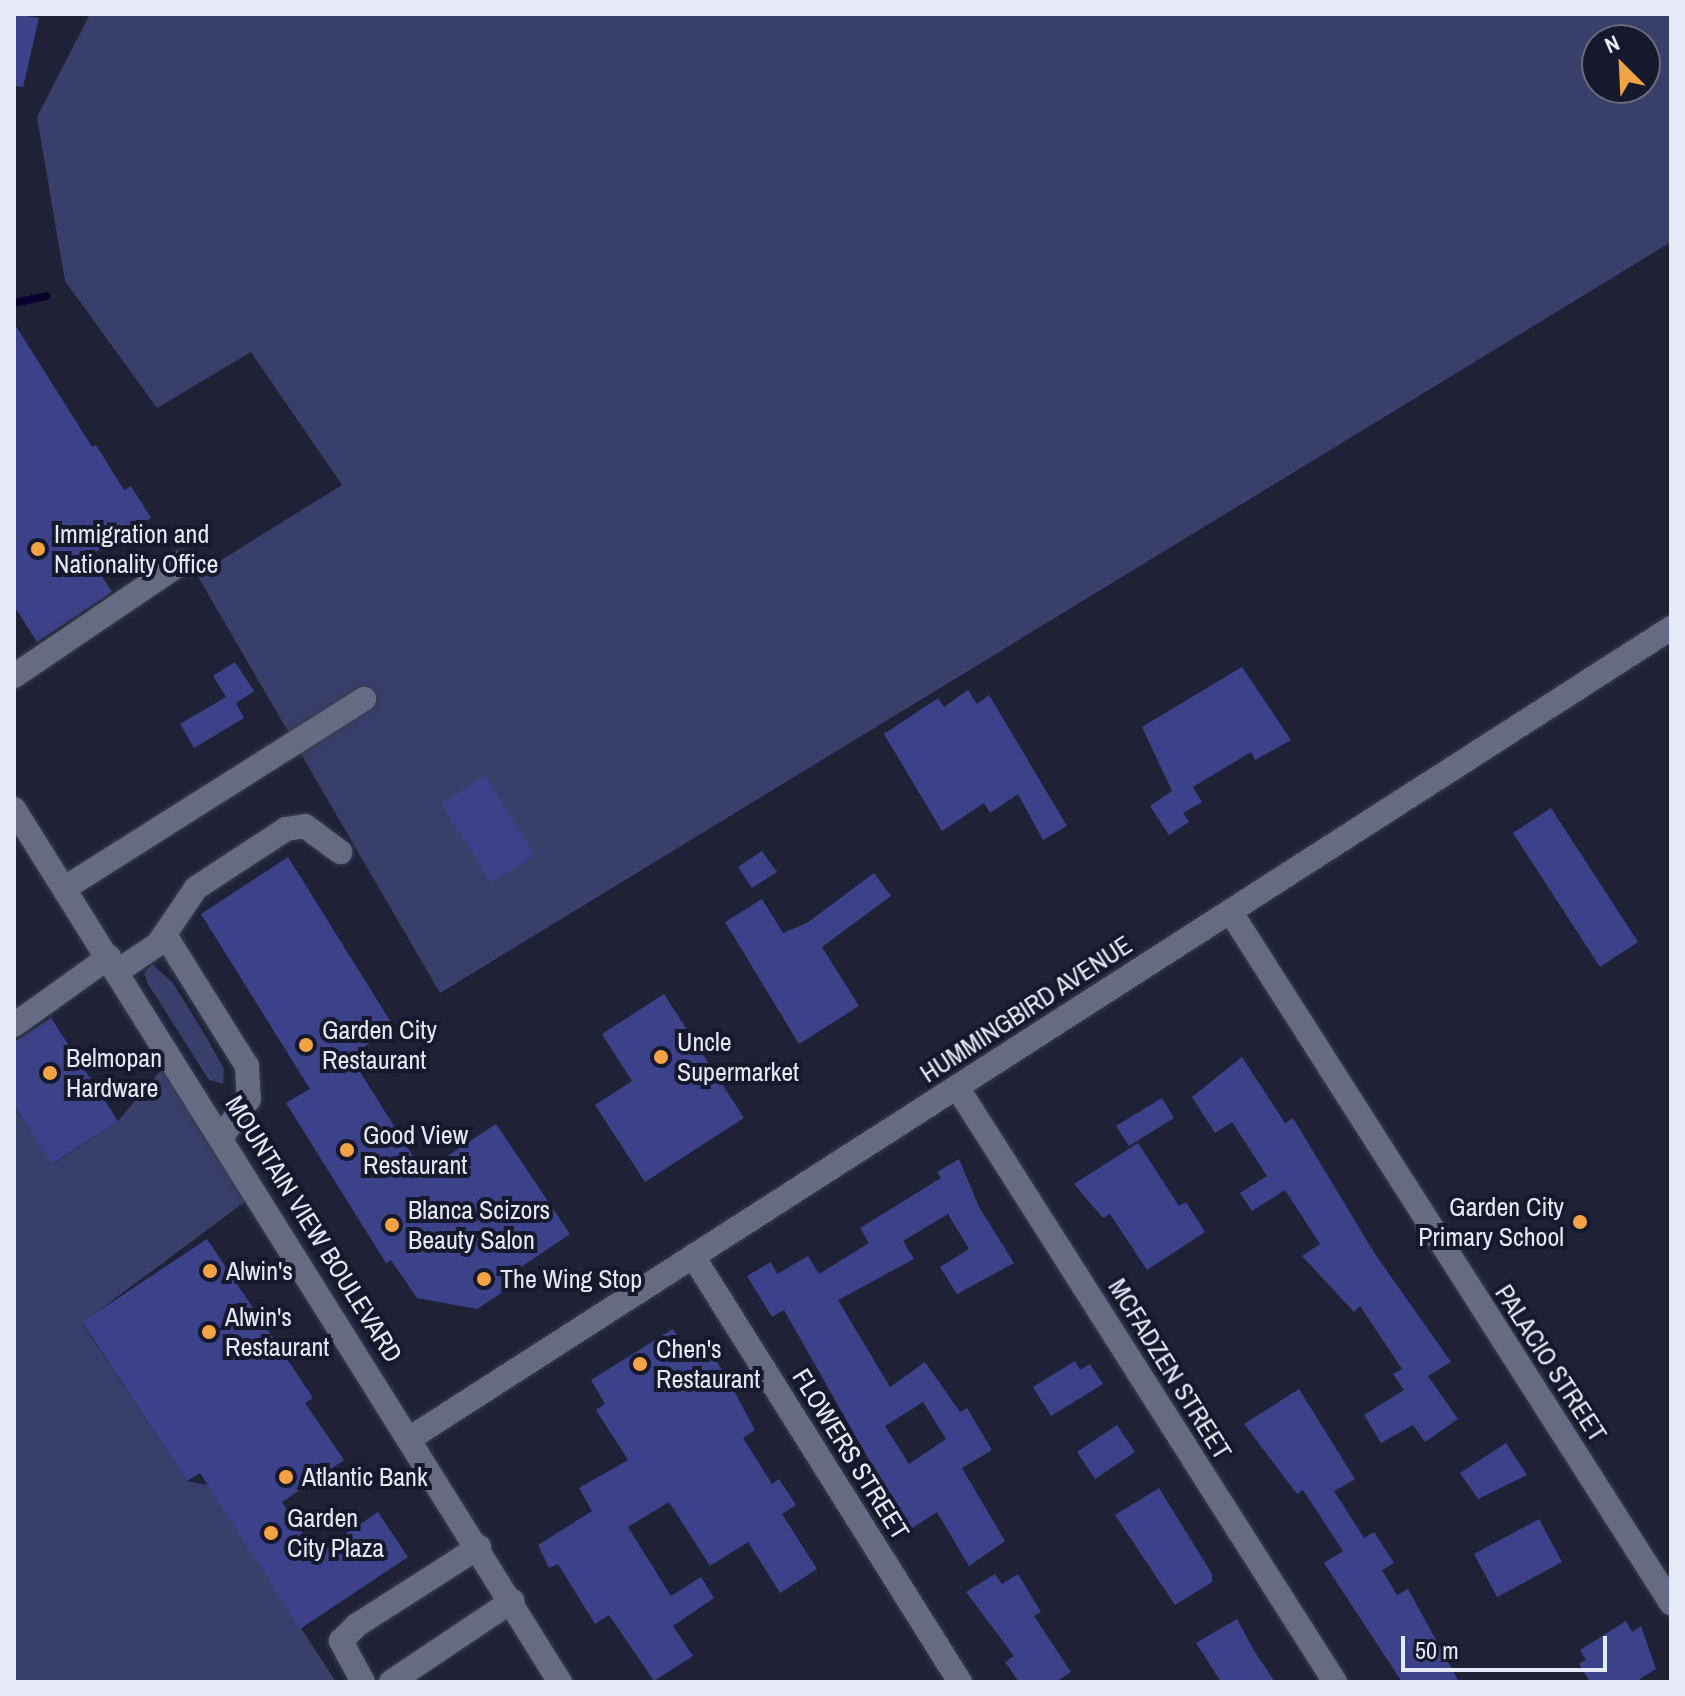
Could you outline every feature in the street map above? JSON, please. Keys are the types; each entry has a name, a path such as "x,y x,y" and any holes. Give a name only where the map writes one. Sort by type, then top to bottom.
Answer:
{"street":[{"path":"14,676 181,563"},
{"name":"HUMMINGBIRD AVENUE","path":"412,1437 1671,628"},
{"path":"65,888 364,699"},
{"name":"MOUNTAIN VIEW BOULEVARD","path":"14,809 412,1437 560,1682"},
{"path":"14,1025 165,935 196,888 286,829 305,826 340,852"},
{"name":"PALACIO STREET","path":"1230,911 1671,1603"},
{"path":"165,935 247,1066 249,1099 222,1136"},
{"name":"MCFADZEN STREET","path":"957,1087 1335,1682"},
{"name":"FLOWERS STREET","path":"693,1256 960,1682"},
{"path":"363,1682 341,1641 479,1547"},
{"path":"391,1682 512,1601"}],"shaded area":[{"path":"90,14 1671,14 1671,242 440,993 197,575 342,485 251,352 157,408 65,281 37,117"},
{"path":"152,964 173,983 205,1035 224,1069 223,1084 209,1080 148,984 144,973"},
{"path":"172,1057 258,1192 82,1323 187,1481 208,1485 336,1682 14,1682 14,1106 53,1164 118,1121"}],"building":[{"path":"14,14 39,18 23,87 14,86"},
{"path":"14,323 92,447 96,445 124,490 131,486 151,518 89,556 112,592 37,642 14,606"},
{"path":"235,662 254,691 236,703 244,718 194,748 180,724 226,697 213,676"},
{"path":"1242,667 1291,740 1255,760 1251,752 1193,787 1202,802 1183,813 1189,822 1169,835 1150,806 1172,791 1142,727"},
{"path":"968,690 977,704 989,695 1067,826 1043,840 1018,794 990,813 984,803 942,831 884,734 938,698 944,707"},
{"path":"485,776 535,855 491,883 441,804"},
{"path":"1551,808 1638,942 1600,967 1513,833"},
{"path":"762,851 777,872 752,888 738,867"},
{"path":"288,857 394,1027 350,1056 423,1172 496,1124 570,1234 515,1271 521,1280 477,1309 417,1298 391,1260 386,1263 286,1103 310,1089 201,914"},
{"path":"874,873 891,896 822,947 859,1006 799,1044 725,922 762,899 783,933 807,923"},
{"name":"Uncle Supermarket","path":"664,994 744,1118 645,1182 595,1105 632,1081 602,1034"},
{"name":"Belmopan Hardware","path":"51,1018 118,1121 52,1164 14,1105 14,1042"},
{"path":"1242,1057 1285,1123 1293,1118 1375,1254 1451,1362 1428,1376 1458,1419 1425,1442 1413,1425 1381,1443 1364,1415 1404,1390 1393,1374 1402,1369 1360,1306 1354,1312 1302,1256 1320,1244 1285,1190 1252,1211 1240,1193 1267,1176 1232,1122 1215,1133 1192,1097"},
{"path":"1162,1098 1174,1118 1129,1146 1116,1126"},
{"path":"1138,1143 1179,1206 1186,1202 1205,1232 1147,1270 1110,1214 1103,1218 1074,1184"},
{"path":"959,1159 979,1207 1014,1263 957,1294 940,1267 969,1249 948,1214 903,1241 914,1259 838,1300 890,1387 925,1362 960,1412 967,1408 992,1450 962,1468 1005,1541 969,1566 937,1512 909,1530 784,1310 772,1317 747,1276 771,1262 777,1274 808,1256 819,1274 869,1243 860,1228 941,1178 937,1172","holes":["923,1402 946,1439 909,1464 885,1426"]},
{"path":"207,1239 313,1398 305,1403 344,1460 282,1502 316,1554 378,1512 408,1557 300,1629 200,1473 187,1481 82,1322"},
{"path":"673,1329 689,1354 705,1343 726,1376 755,1430 743,1438 772,1484 779,1479 796,1505 782,1514 817,1569 780,1593 748,1542 710,1566 669,1502 628,1527 671,1596 701,1577 714,1598 673,1626 693,1656 654,1681 609,1615 595,1624 558,1564 549,1568 538,1545 592,1511 579,1488 628,1460 596,1410 605,1404 591,1380"},
{"path":"1075,1361 1080,1370 1090,1364 1103,1384 1051,1416 1033,1387"},
{"path":"1299,1389 1355,1479 1334,1491 1364,1538 1374,1532 1394,1563 1382,1570 1397,1595 1408,1589 1459,1682 1402,1682 1324,1563 1343,1551 1303,1490 1297,1494 1244,1424"},
{"path":"1117,1425 1135,1452 1095,1479 1077,1452"},
{"path":"1506,1443 1527,1475 1478,1499 1460,1473"},
{"path":"1159,1488 1212,1574 1212,1582 1175,1605 1115,1515"},
{"path":"1539,1519 1562,1562 1497,1597 1474,1554"},
{"path":"995,1574 1002,1584 1018,1574 1041,1612 1034,1616 1071,1672 1056,1682 1019,1682 1005,1662 1014,1656 966,1592"},
{"path":"1237,1619 1275,1682 1221,1682 1196,1643"},
{"path":"1626,1621 1632,1632 1641,1626 1656,1669 1635,1682 1590,1682 1579,1664 1586,1660 1580,1650"}],"waterway":[{"path":"14,303 46,296"}],"place":[{"name":"Immigration and Nationality Office","path":"38,549"},
{"name":"Garden City Restaurant","path":"306,1045"},
{"name":"Uncle Supermarket","path":"661,1057"},
{"name":"Belmopan Hardware","path":"50,1073"},
{"name":"Good View Restaurant","path":"347,1150"},
{"name":"Garden City Primary School","path":"1580,1222"},
{"name":"Blanca Scizors Beauty Salon","path":"392,1225"},
{"name":"Alwin's","path":"210,1271"},
{"name":"The Wing Stop","path":"484,1279"},
{"name":"Alwin's Restaurant","path":"209,1332"},
{"name":"Chen's Restaurant","path":"640,1364"},
{"name":"Atlantic Bank","path":"286,1477"},
{"name":"Garden City Plaza","path":"271,1533"}]}
